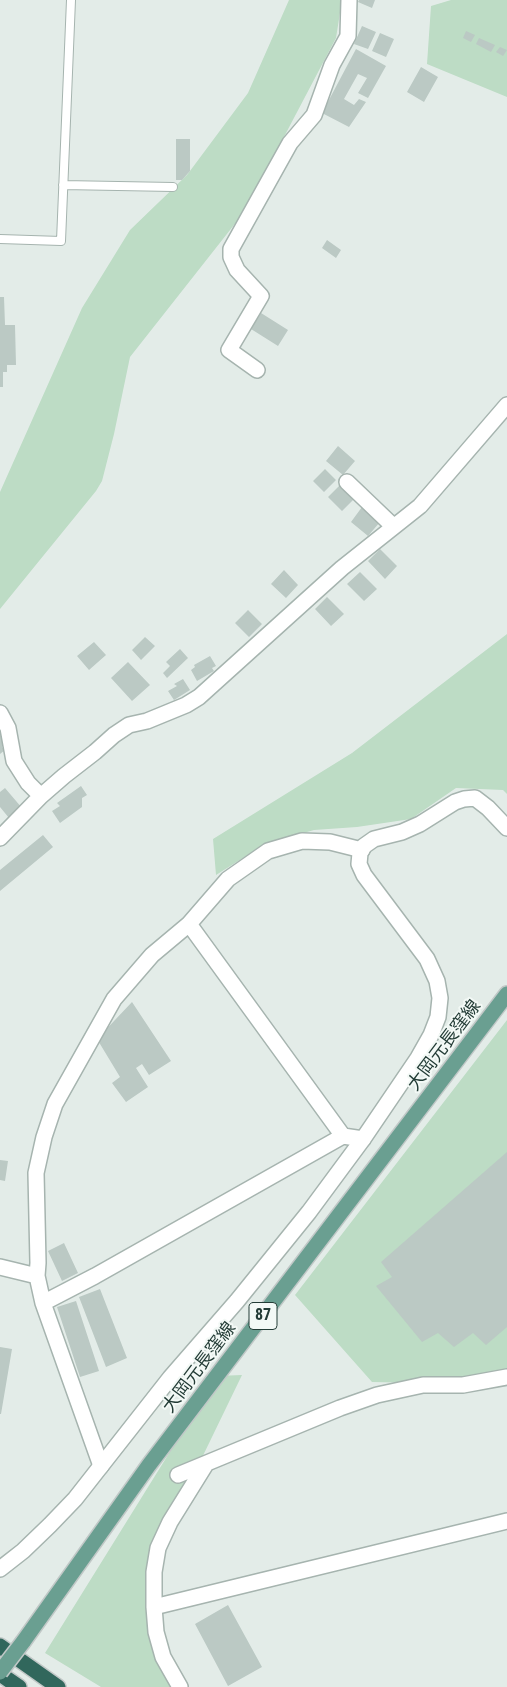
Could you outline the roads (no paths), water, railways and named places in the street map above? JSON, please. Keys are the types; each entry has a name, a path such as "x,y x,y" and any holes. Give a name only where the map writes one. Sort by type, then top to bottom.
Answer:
{"highway":[{"path":"0,1646 58,1687"},
{"path":"0,1673 19,1687"},
{"path":"0,1679 15,1687"}],"main road":[{"name":"大岡元長窪線","path":"0,1673 149,1465 507,994"}],"street":[{"path":"257,370 229,350 261,296 237,270 231,257 231,249 290,143 314,115 332,65 348,36 349,0"},
{"path":"0,838 41,796 114,735 129,726 147,721 186,705 199,697 342,568 420,506 507,405"},
{"path":"347,482 393,526"},
{"path":"0,713 8,728 14,761 28,783 41,796"},
{"path":"0,1569 23,1551 75,1499 170,1378 237,1301 309,1212 363,1139 432,1035 438,1017 440,998 437,981 427,959 364,875 359,864 360,854 364,846 374,839 402,832 433,817 455,802 464,799 475,798 488,808 507,828"},
{"path":"100,1466 43,1303 37,1276 36,1173 44,1137 55,1104 114,999 152,955 189,924 228,879 268,851 302,841 330,842 362,850"},
{"path":"189,924 343,1136"},
{"path":"43,1303 95,1276 343,1136 363,1139"},
{"path":"0,1267 37,1276"},
{"path":"178,1475 340,1408 377,1395 423,1385 463,1386 507,1377"},
{"path":"180,1687 164,1657 156,1632 154,1572 158,1548 170,1522 206,1464"},
{"path":"154,1607 507,1521"}],"lane":[{"path":"0,240 60,241 71,0"},
{"path":"63,185 172,187"}]}
